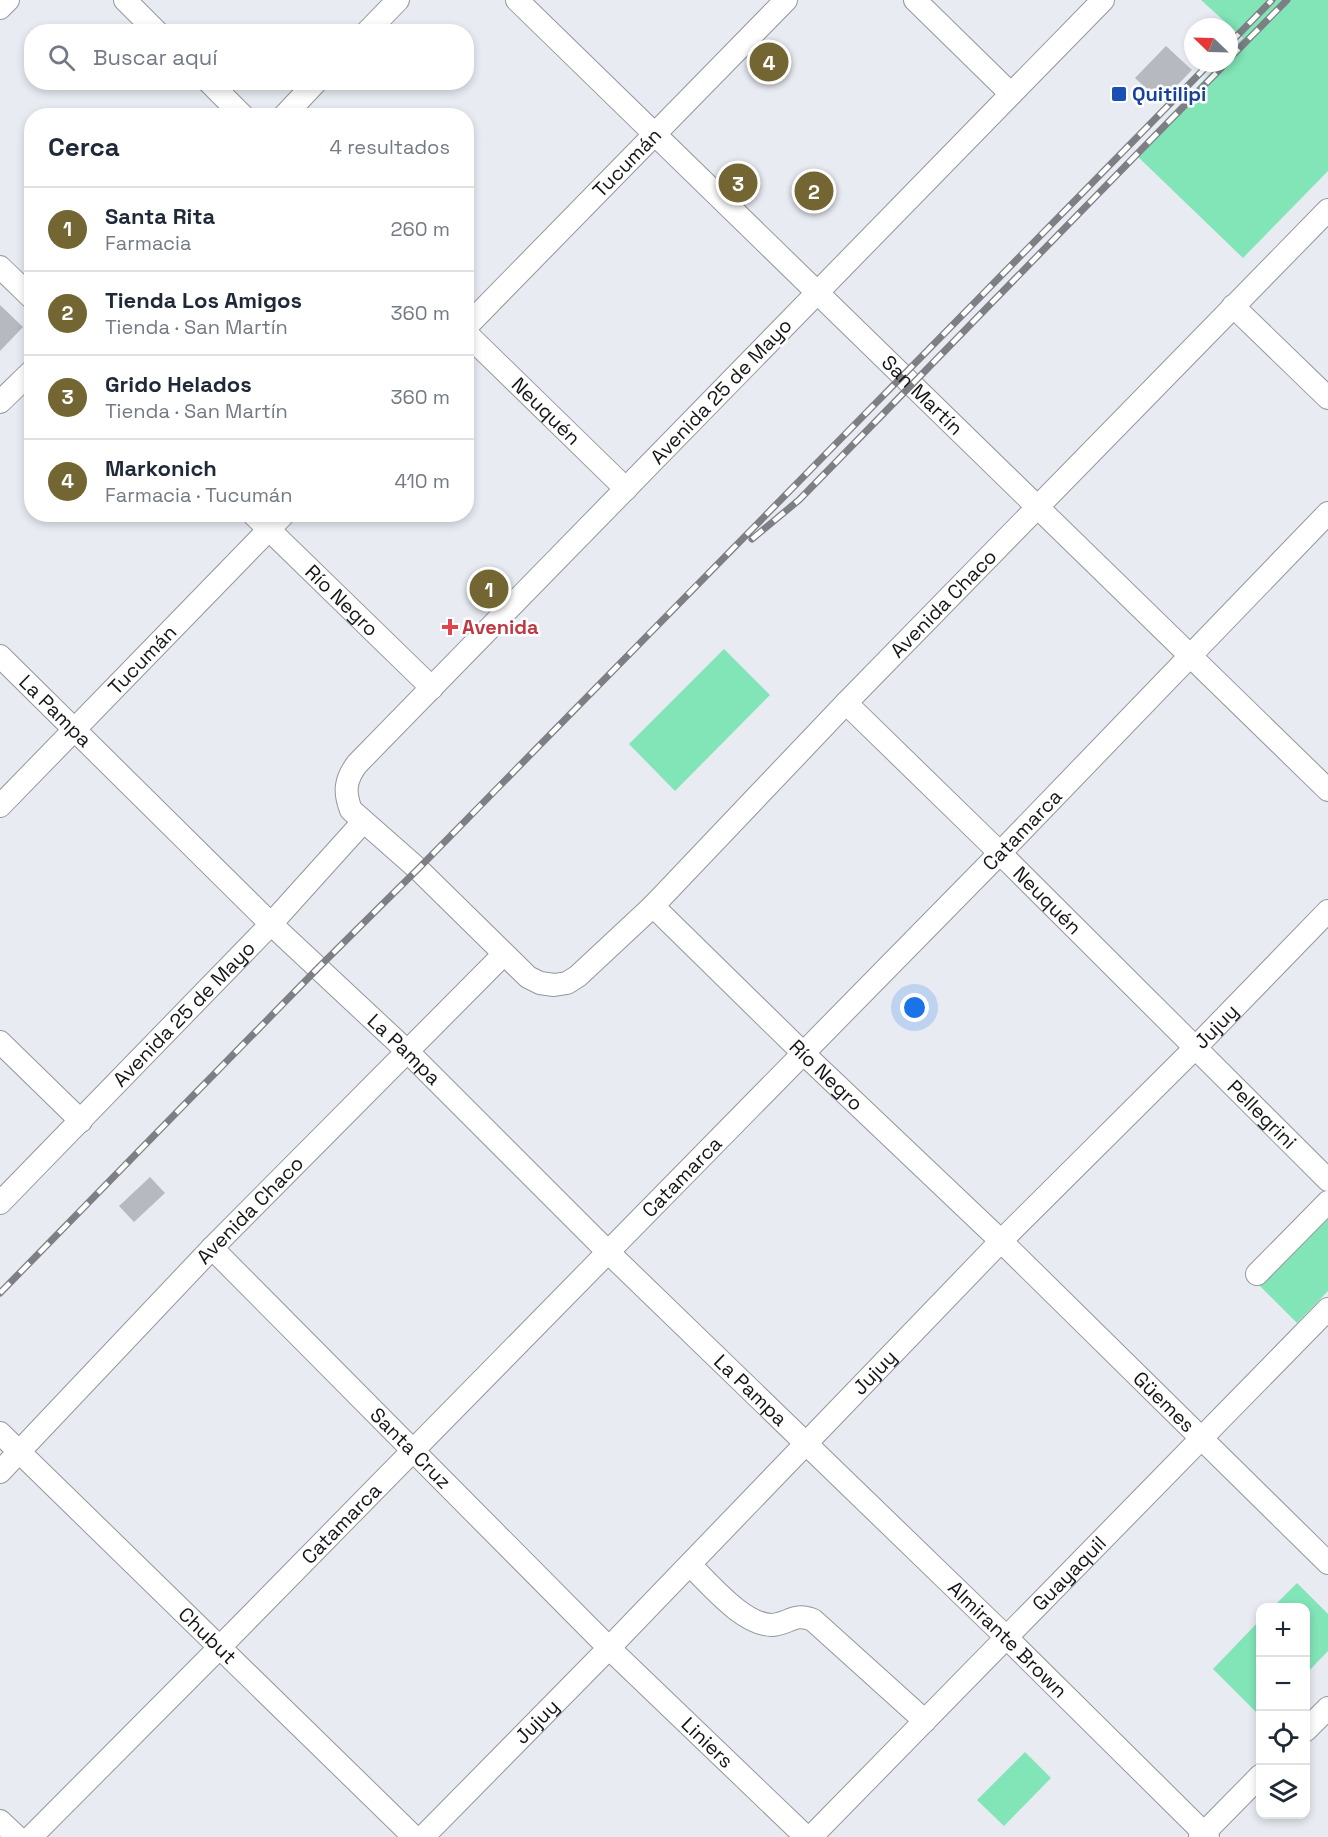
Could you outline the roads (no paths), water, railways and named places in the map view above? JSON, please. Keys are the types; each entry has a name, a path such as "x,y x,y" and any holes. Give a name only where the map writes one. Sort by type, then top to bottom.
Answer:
{"street":[{"path":"0,8 8,0"},
{"path":"124,0 149,24"},
{"path":"375,24 398,0"},
{"name":"San Martín","path":"517,0 1328,790"},
{"name":"Tucumán","path":"474,319 786,0"},
{"path":"915,0 1011,94"},
{"name":"Avenida 25 de Mayo","path":"0,1203 271,924 363,822 351,810 346,799 349,774 357,764 1102,0"},
{"path":"217,90 235,108"},
{"path":"292,108 308,90"},
{"name":"Avenida Chaco","path":"0,1472 212,1248 504,954 528,977 540,983 554,985 567,982 578,976 653,906 1036,507 1328,210"},
{"path":"0,267 24,290"},
{"path":"1233,306 1328,398"},
{"name":"Neuquén","path":"474,341 626,489"},
{"path":"0,402 24,379"},
{"name":"Catamarca","path":"31,1837 1000,853 1328,513"},
{"name":"Tucumán","path":"0,806 74,730 267,522"},
{"name":"Río Negro","path":"271,522 432,688"},
{"name":"La Pampa","path":"0,656 271,924 408,1052 806,1445"},
{"name":"Neuquén","path":"846,703 1196,1047"},
{"path":"363,822 418,869 504,954"},
{"name":"Río Negro","path":"653,906 803,1053 1001,1241"},
{"name":"Jujuy","path":"423,1837 690,1565 1001,1241 1196,1047 1328,911"},
{"path":"0,1042 81,1121"},
{"name":"Pellegrini","path":"1196,1047 1328,1180"},
{"path":"1257,1274 1328,1202"},
{"name":"Güemes","path":"1001,1241 1328,1563"},
{"name":"Santa Cruz","path":"212,1248 609,1648"},
{"name":"Guayaquil","path":"811,1837 1328,1309"},
{"name":"Chubut","path":"0,1433 414,1837"},
{"name":"Almirante Brown","path":"806,1445 1006,1637 1204,1836"},
{"path":"690,1565 744,1617 762,1624 774,1625 795,1617 804,1616 813,1620 925,1721"},
{"name":"Liniers","path":"609,1648 806,1837"},
{"path":"1310,1725 1328,1708"},
{"path":"1204,1836 1256,1780"},
{"path":"0,1821 17,1837"}],"railway":[{"path":"1238,35 1272,0"},
{"path":"1238,50 1287,0"},
{"path":"0,1293 1201,72"},
{"path":"752,539 799,500 1217,72"}],"place":[{"name":"Markonich","path":"769,62"},
{"name":"Quitilipi","path":"1119,94"},
{"name":"Grido Helados","path":"738,183"},
{"name":"Tienda Los Amigos","path":"814,191"},
{"name":"Santa Rita","path":"489,589"},
{"name":"Avenida","path":"450,627"}]}
